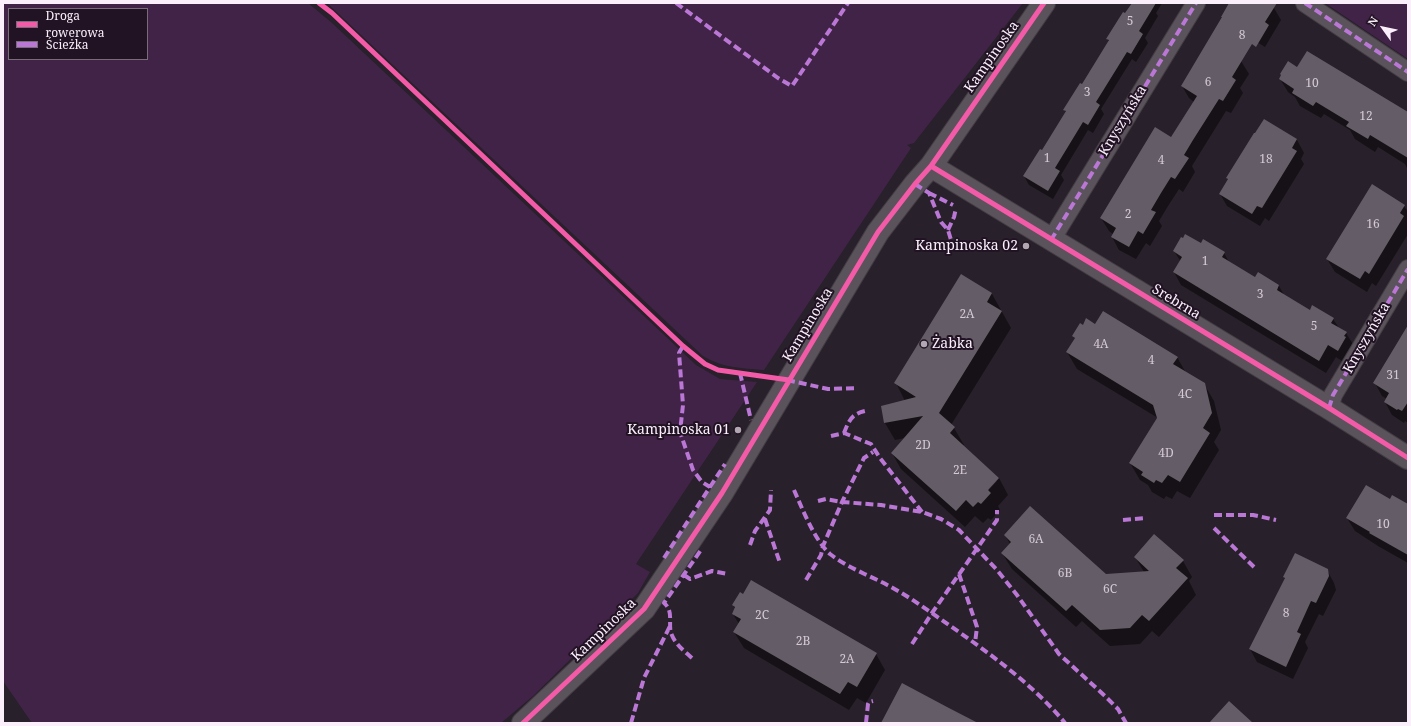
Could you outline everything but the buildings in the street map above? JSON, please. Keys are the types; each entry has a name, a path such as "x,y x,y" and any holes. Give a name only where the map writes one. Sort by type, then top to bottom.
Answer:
{"street":[{"name":"Kampinoska","path":"524,723 644,609 722,493 878,232 915,184 931,166 1044,3"},
{"name":"Knyszyńska","path":"1051,240 1196,3"},
{"path":"1305,3 1408,72"},
{"name":"Srebrna","path":"931,166 1329,408 1408,458"},
{"name":"Knyszyńska","path":"1329,408 1333,395 1408,269"}],"shaded area":[{"path":"3,3 308,3 332,23 696,365 720,379 757,382 636,564 650,572 638,593 533,696 501,723 32,723 3,681"},
{"path":"327,3 1023,3 914,143 907,145 911,148 764,370 725,365 703,356"},
{"path":"1325,3 1408,3 1408,59"}],"marked path":[{"path":"676,3 778,78 792,86 848,3"},
{"path":"1051,240 1196,3"},
{"path":"1305,3 1408,72"},
{"path":"915,184 929,193 941,222 948,230 951,240"},
{"path":"929,193 953,205"},
{"path":"948,230 956,208"},
{"path":"1329,408 1333,395 1408,269"},
{"path":"664,558 710,487 702,482 693,470 680,432 683,405 679,353 683,346"},
{"path":"740,373 751,420"},
{"path":"787,380 828,389 858,388"},
{"path":"844,433 852,418 865,411"},
{"path":"831,436 844,433 871,444 922,512"},
{"path":"806,580 821,555 823,546 842,502 864,458 873,452"},
{"path":"710,487 725,464"},
{"path":"750,545 755,531 770,510 771,490"},
{"path":"794,490 814,533 830,554 844,564 909,597 973,642 1001,663 1041,697 1065,723"},
{"path":"818,501 826,499 842,502 881,505 922,512 941,519 959,530 997,570 1017,595 1059,654 1118,709 1126,723"},
{"path":"912,644 997,520 997,510"},
{"path":"1214,515 1253,515 1276,520"},
{"path":"1123,520 1146,518"},
{"path":"765,519 780,563"},
{"path":"1214,528 1254,567"},
{"path":"692,658 675,641 670,629 670,613 664,603 701,550"},
{"path":"684,575 690,579 712,571 728,574"},
{"path":"959,574 977,627 975,643"},
{"path":"631,723 644,678 670,626"},
{"path":"866,723 868,704 869,702 873,701"}],"cycle path":[{"path":"319,3 332,13 683,346 705,364 718,370 789,380"},
{"path":"523,723 644,609 722,493 878,232 915,184 931,166 1044,3"},
{"path":"931,166 1329,408 1408,458"}],"place":[{"name":"Kampinoska 02","path":"1026,246"},
{"name":"Żabka","path":"924,344"},
{"name":"Kampinoska 01","path":"738,430"}]}
